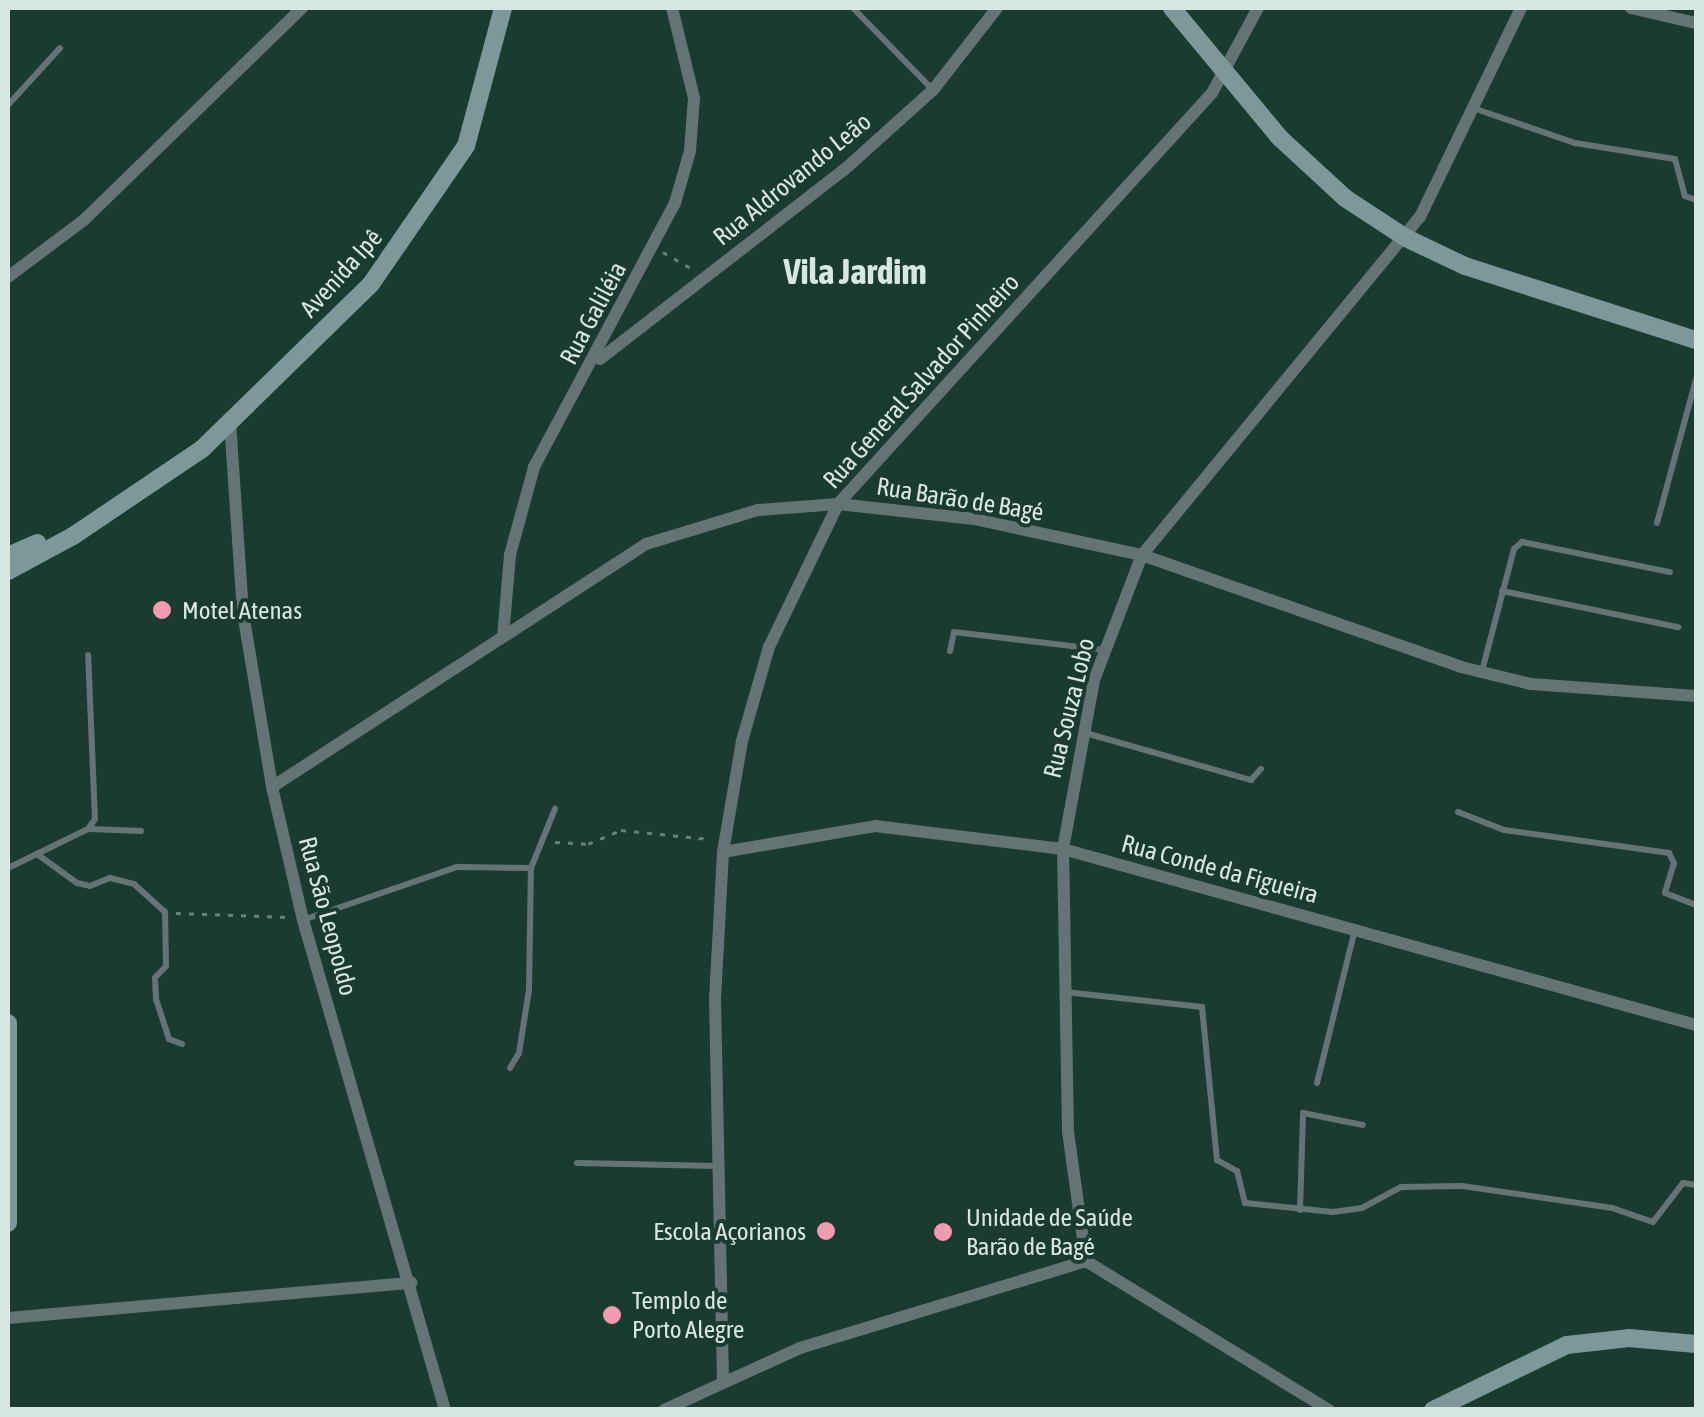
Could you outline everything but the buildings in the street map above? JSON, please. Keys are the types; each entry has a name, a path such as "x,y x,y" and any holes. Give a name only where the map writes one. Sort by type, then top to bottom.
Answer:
{"main road":[{"name":"Avenida Ipê","path":"8,571 173,472 371,284 425,215 466,146 503,8"},
{"path":"1172,8 1224,73 1345,198 1406,238 1465,266 1696,340"},
{"name":"Avenida Ipê","path":"8,556 120,506"},
{"path":"8,1023 8,1223"},
{"path":"1432,1410 1566,1345 1628,1338 1696,1344"}],"street":[{"path":"8,277 84,220 302,8"},
{"name":"Rua Galiléia","path":"503,637 510,555 534,467 594,363 653,246 690,151 694,98 672,8"},
{"name":"Rua Aldrovando Leão","path":"594,363 844,170 933,90 997,8"},
{"name":"Rua General Salvador Pinheiro","path":"723,1381 716,1166 724,846 742,741 769,647 838,504 1154,160 1224,73 1258,8"},
{"name":"Rua Souza Lobo","path":"1086,1261 1068,1132 1063,849 1081,732 1104,650 1142,555 1406,238 1476,109 1521,8"},
{"path":"1631,8 1657,10 1696,23"},
{"name":"Rua São Leopoldo","path":"230,422 243,613 272,787 303,920 445,1410"},
{"name":"Rua Barão de Bagé","path":"272,787 607,565 678,530 758,510 838,504 974,519 1142,555 1482,672 1558,689 1696,696"},
{"name":"Rua Conde da Figueira","path":"724,846 874,826 1063,849 1696,1025"},
{"path":"664,1410 800,1348 1086,1261 1329,1410"},
{"path":"8,1318 411,1283"}],"lane":[{"path":"853,8 933,90"},
{"path":"8,106 60,48"},
{"path":"1476,109 1575,143 1675,159 1686,196 1696,200"},
{"path":"1656,523 1696,380"},
{"path":"1482,672 1514,549 1522,542 1670,572"},
{"path":"1502,591 1678,627"},
{"path":"950,651 954,632 1104,650"},
{"path":"88,655 95,816 88,829"},
{"path":"1081,732 1250,780 1261,769"},
{"path":"510,1068 519,1054 529,990 532,868 555,809"},
{"path":"1458,812 1504,830 1668,854 1674,863 1665,893 1696,905"},
{"path":"8,868 88,829 142,831"},
{"path":"37,854 77,882 110,878 134,884 165,912 166,966 155,978 156,999 169,1039 182,1044"},
{"path":"303,920 457,867 532,868"},
{"path":"1317,1082 1354,930"},
{"path":"1063,992 1202,1007 1218,1163 1237,1171 1245,1202 1300,1210 1362,1208 1402,1188 1462,1186 1612,1208 1653,1222 1683,1183 1696,1185"},
{"path":"1300,1210 1304,1112 1362,1125"},
{"path":"578,1162 716,1166"}],"path":[{"path":"653,246 706,277"},
{"path":"545,841 588,844 621,830 724,846"},
{"path":"165,912 284,916"}],"place":[{"name":"Motel Atenas","path":"162,610"},
{"name":"Escola Açorianos","path":"826,1231"},
{"name":"Unidade de Saúde Barão de Bagé","path":"943,1232"},
{"name":"Templo de Porto Alegre","path":"612,1315"}],"district":[{"name":"Vila Jardim","path":"855,271"}]}
